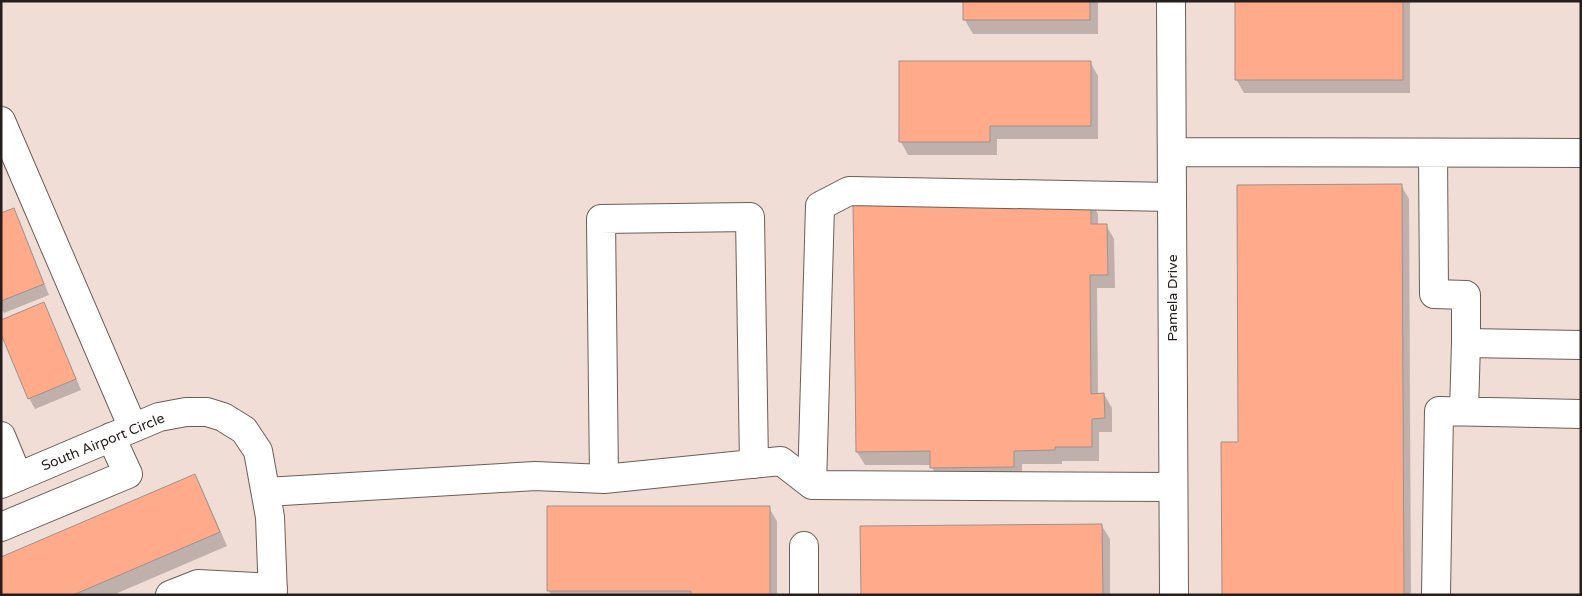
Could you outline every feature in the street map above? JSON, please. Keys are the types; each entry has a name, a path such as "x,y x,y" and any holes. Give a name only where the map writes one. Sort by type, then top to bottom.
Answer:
{"street":[{"name":"Pamela Drive","path":"1171,1 1174,595"},
{"path":"1,121 122,433 128,474 1,527"},
{"path":"1172,152 1581,153"},
{"path":"1433,153 1434,294 1466,295 1464,410"},
{"path":"812,485 820,206 849,191 1172,197"},
{"path":"604,479 601,219 750,217 754,464"},
{"path":"1466,343 1581,345"},
{"path":"1436,595 1439,410 1581,414"},
{"name":"South Airport Circle","path":"10,480 160,417 186,412 207,412 223,417 244,430 258,451 270,517 273,592"},
{"path":"1,436 10,480"},
{"path":"266,492 535,476 604,479 781,461 812,485 1173,488"},
{"path":"804,546 804,595"},
{"path":"170,595 198,584 226,590 273,592"}],"building":[{"path":"963,1 1090,1 1090,20 963,20"},
{"path":"1235,1 1403,1 1403,80 1235,80"},
{"path":"899,61 1091,61 1091,126 990,126 990,142 899,142"},
{"path":"1402,184 1404,595 1222,595 1221,442 1238,442 1237,185"},
{"path":"1091,199 1091,224 1107,224 1108,275 1090,275 1091,394 1104,393 1105,418 1092,419 1092,447 1055,447 1055,450 1014,451 1014,467 930,468 930,451 856,452 853,202"},
{"path":"14,208 44,284 1,301 1,213"},
{"path":"44,302 76,379 28,399 1,334 1,320"},
{"path":"195,474 220,532 73,595 1,595 1,557"},
{"path":"547,506 770,506 770,595 691,595 691,591 547,591"},
{"path":"1102,524 1103,595 861,595 860,526"}]}
